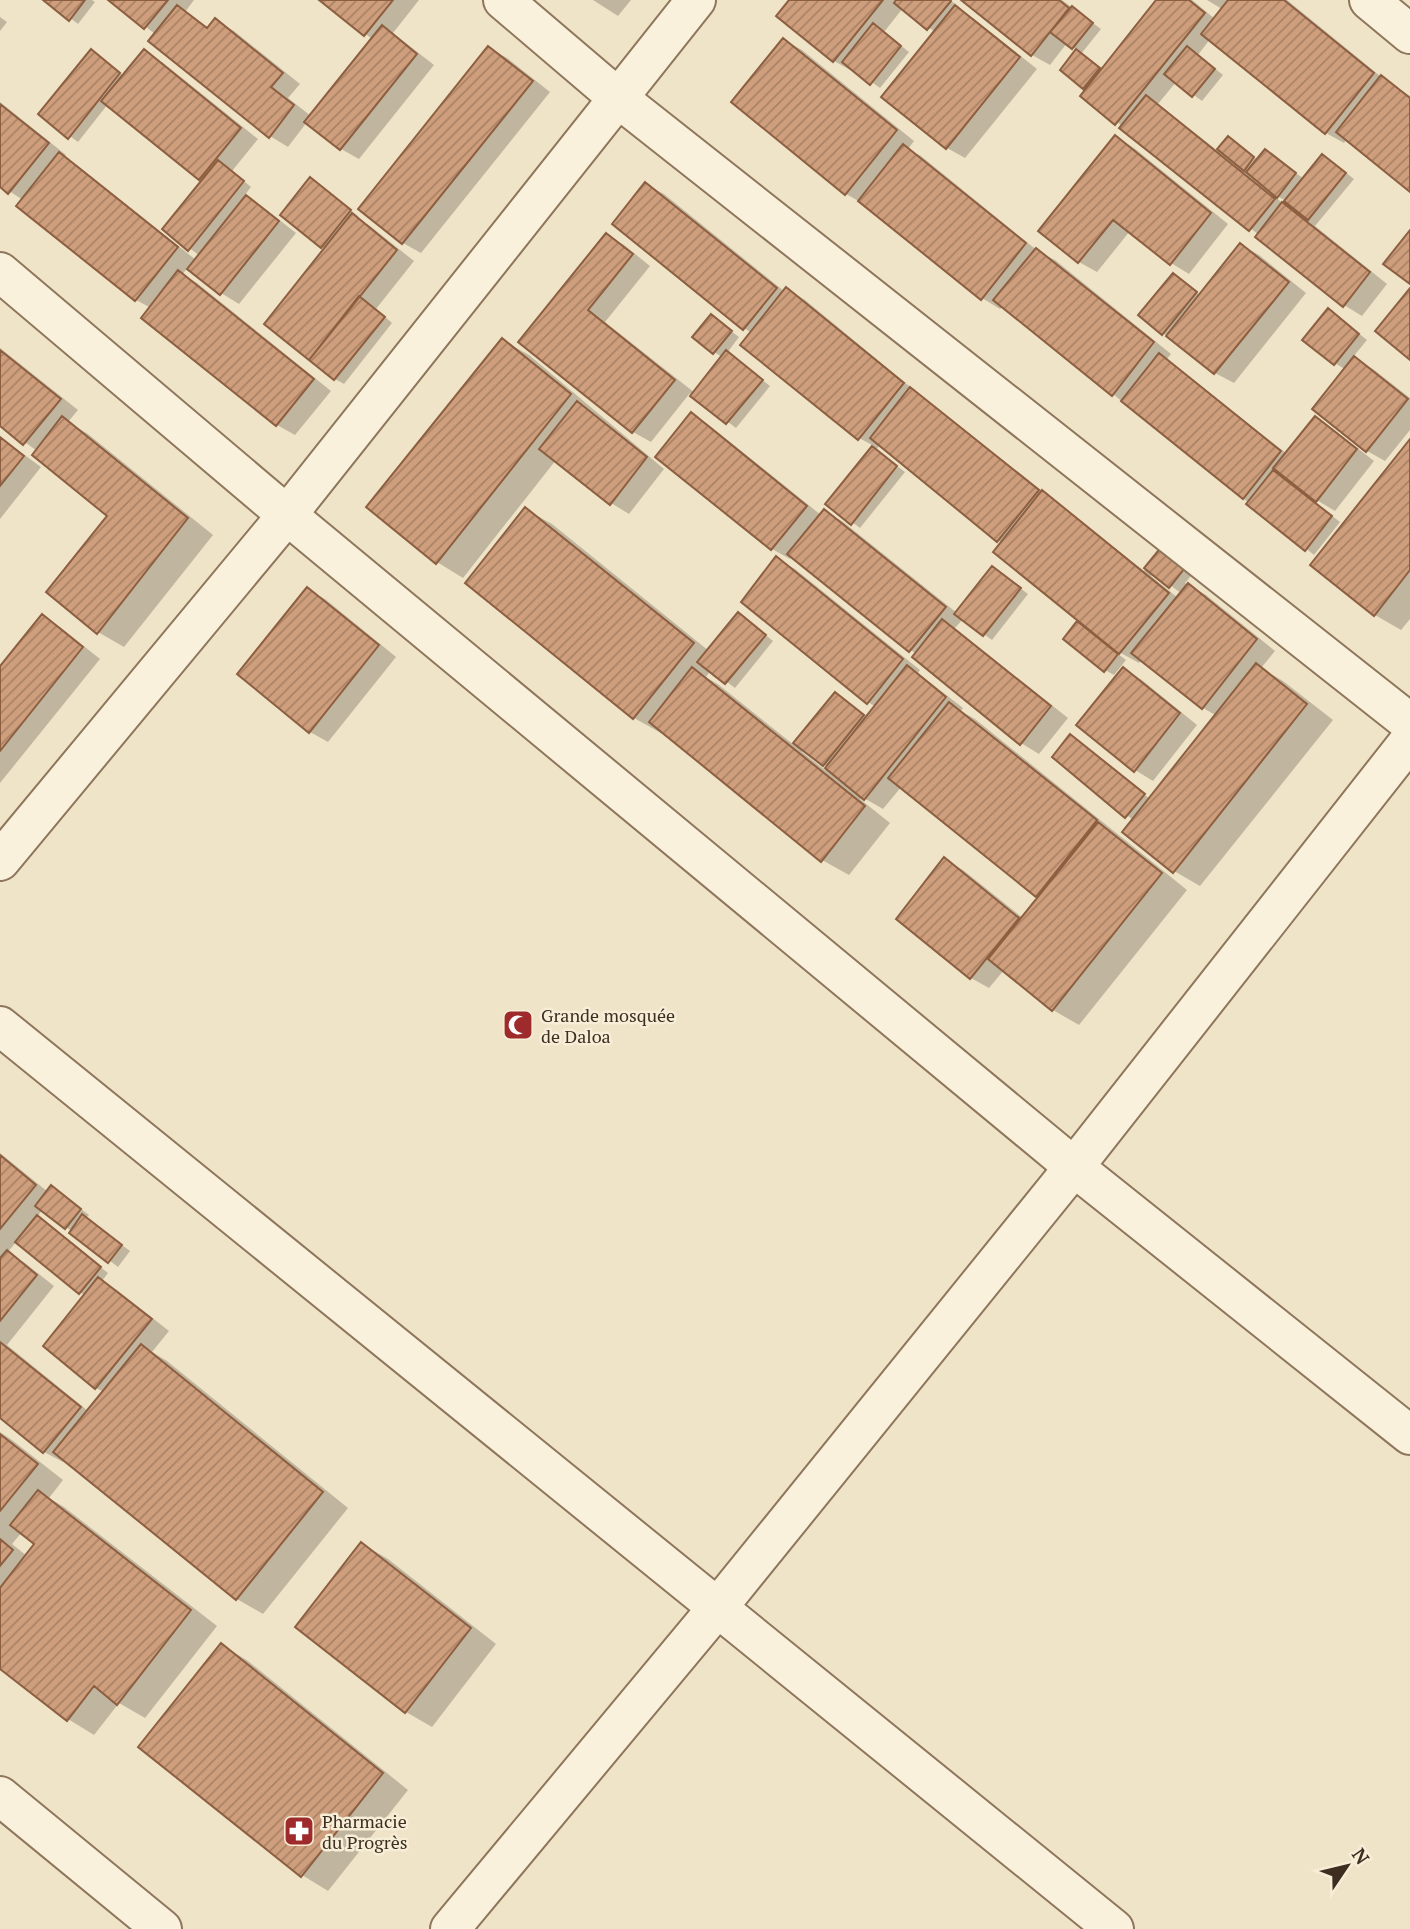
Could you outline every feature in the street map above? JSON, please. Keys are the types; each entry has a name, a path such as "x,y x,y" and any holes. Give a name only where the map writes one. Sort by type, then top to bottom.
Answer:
{"street":[{"path":"503,0 618,97 1410,723"},
{"path":"0,861 287,515 696,0"},
{"path":"1368,0 1410,34"},
{"path":"0,272 287,515 1074,1167 1410,1435"},
{"path":"450,1929 718,1607 1074,1167 1410,740"},
{"path":"0,1026 1114,1929"},
{"path":"0,1796 162,1929"}],"building":[{"path":"43,0 85,0 69,21"},
{"path":"108,0 168,0 144,29"},
{"path":"319,0 393,0 364,36"},
{"path":"789,0 883,0 833,62 776,16"},
{"path":"896,0 951,1 927,30 894,3"},
{"path":"961,0 1059,0 1069,8 1031,56"},
{"path":"1156,0 1189,0 1205,13 1115,125 1080,96"},
{"path":"1228,0 1284,0 1374,73 1325,134 1201,34"},
{"path":"177,5 207,28 215,18 283,73 271,87 294,105 269,138 148,41"},
{"path":"955,5 1020,57 946,149 881,97"},
{"path":"1072,6 1093,23 1072,49 1050,32"},
{"path":"873,23 901,46 870,85 842,62"},
{"path":"382,25 417,54 340,150 304,122"},
{"path":"783,38 897,130 845,195 731,102"},
{"path":"488,46 533,81 402,244 358,209"},
{"path":"1187,46 1215,69 1192,97 1164,74"},
{"path":"91,49 120,73 68,139 38,114"},
{"path":"144,49 241,128 199,180 101,101"},
{"path":"1076,49 1100,68 1083,89 1060,70"},
{"path":"1381,75 1410,98 1410,192 1336,132"},
{"path":"1146,95 1275,199 1249,231 1119,128"},
{"path":"0,104 49,143 8,194 0,187"},
{"path":"1115,135 1211,213 1170,265 1113,220 1078,263 1038,231"},
{"path":"1228,136 1254,157 1244,171 1217,149"},
{"path":"903,144 1026,243 981,300 858,201"},
{"path":"1265,149 1296,173 1277,198 1246,172"},
{"path":"59,152 178,247 135,301 16,206"},
{"path":"1322,154 1346,173 1308,220 1284,201"},
{"path":"218,160 244,181 188,251 162,229"},
{"path":"310,177 351,210 321,248 280,215"},
{"path":"645,182 777,288 743,330 612,224"},
{"path":"246,195 279,221 220,295 187,269"},
{"path":"1282,202 1370,272 1343,307 1255,237"},
{"path":"352,213 397,250 309,360 264,324"},
{"path":"1410,230 1410,284 1383,264"},
{"path":"606,233 633,254 588,310 675,380 632,433 518,342"},
{"path":"1240,243 1289,282 1214,374 1166,336"},
{"path":"1036,248 1154,342 1112,396 993,300"},
{"path":"178,270 314,379 276,426 141,318"},
{"path":"1173,273 1197,292 1162,335 1138,315"},
{"path":"786,287 904,383 858,440 740,345"},
{"path":"1410,288 1410,360 1375,331"},
{"path":"359,296 385,317 334,380 309,360"},
{"path":"1328,308 1359,334 1334,365 1302,340"},
{"path":"711,314 732,331 713,354 692,337"},
{"path":"502,338 571,394 436,564 366,507"},
{"path":"0,350 61,399 23,445 0,426"},
{"path":"726,350 763,380 726,424 690,396"},
{"path":"1159,353 1281,451 1243,499 1121,401"},
{"path":"1354,356 1408,399 1366,452 1312,409"},
{"path":"910,387 1039,490 997,542 870,438"},
{"path":"577,401 647,457 610,505 539,449"},
{"path":"691,412 807,506 771,550 655,457"},
{"path":"62,416 188,518 97,634 46,592 107,516 32,455"},
{"path":"1315,416 1357,449 1316,502 1273,468"},
{"path":"0,437 24,456 0,486"},
{"path":"1410,439 1410,570 1374,616 1310,565"},
{"path":"872,446 897,466 851,525 825,504"},
{"path":"1273,470 1332,516 1305,551 1246,504"},
{"path":"1042,490 1169,593 1119,654 993,552"},
{"path":"525,507 694,643 633,719 465,583"},
{"path":"824,509 946,607 909,652 787,554"},
{"path":"1167,540 1192,559 1169,588 1144,568"},
{"path":"776,556 903,659 867,704 741,602"},
{"path":"992,566 1021,588 983,636 954,614"},
{"path":"1188,583 1257,639 1202,709 1131,653"},
{"path":"307,587 379,645 309,733 237,674"},
{"path":"738,612 766,635 725,684 697,662"},
{"path":"42,614 83,647 0,751 0,666"},
{"path":"942,619 1051,706 1020,745 912,657"},
{"path":"1077,621 1118,654 1104,672 1063,639"},
{"path":"1256,663 1307,704 1173,873 1122,832"},
{"path":"907,665 946,697 864,800 825,768"},
{"path":"692,667 865,806 821,862 649,722"},
{"path":"1123,667 1180,713 1134,772 1076,725"},
{"path":"835,692 864,715 823,766 793,743"},
{"path":"949,702 1097,820 1036,897 888,778"},
{"path":"1070,734 1145,794 1125,818 1052,757"},
{"path":"1098,822 1162,873 1052,1011 988,959"},
{"path":"944,857 1019,918 970,979 896,919"},
{"path":"0,1155 36,1185 0,1229"},
{"path":"51,1185 81,1209 65,1229 35,1206"},
{"path":"82,1214 122,1245 108,1263 69,1233"},
{"path":"37,1215 101,1267 79,1294 15,1242"},
{"path":"7,1250 37,1275 0,1321 0,1258"},
{"path":"98,1277 152,1319 95,1389 43,1346"},
{"path":"0,1342 81,1407 43,1453 0,1418"},
{"path":"141,1344 323,1492 236,1600 53,1452"},
{"path":"0,1434 38,1464 0,1511"},
{"path":"38,1490 191,1610 117,1705 94,1686 67,1721 0,1669 0,1588 34,1544 10,1525"},
{"path":"0,1539 13,1550 0,1566"},
{"path":"361,1542 471,1628 405,1713 295,1627"},
{"path":"221,1643 383,1773 301,1877 138,1747"}],"place":[{"name":"Grande mosquée de Daloa","path":"518,1025"},
{"name":"Pharmacie du Progrès","path":"299,1831"}]}
